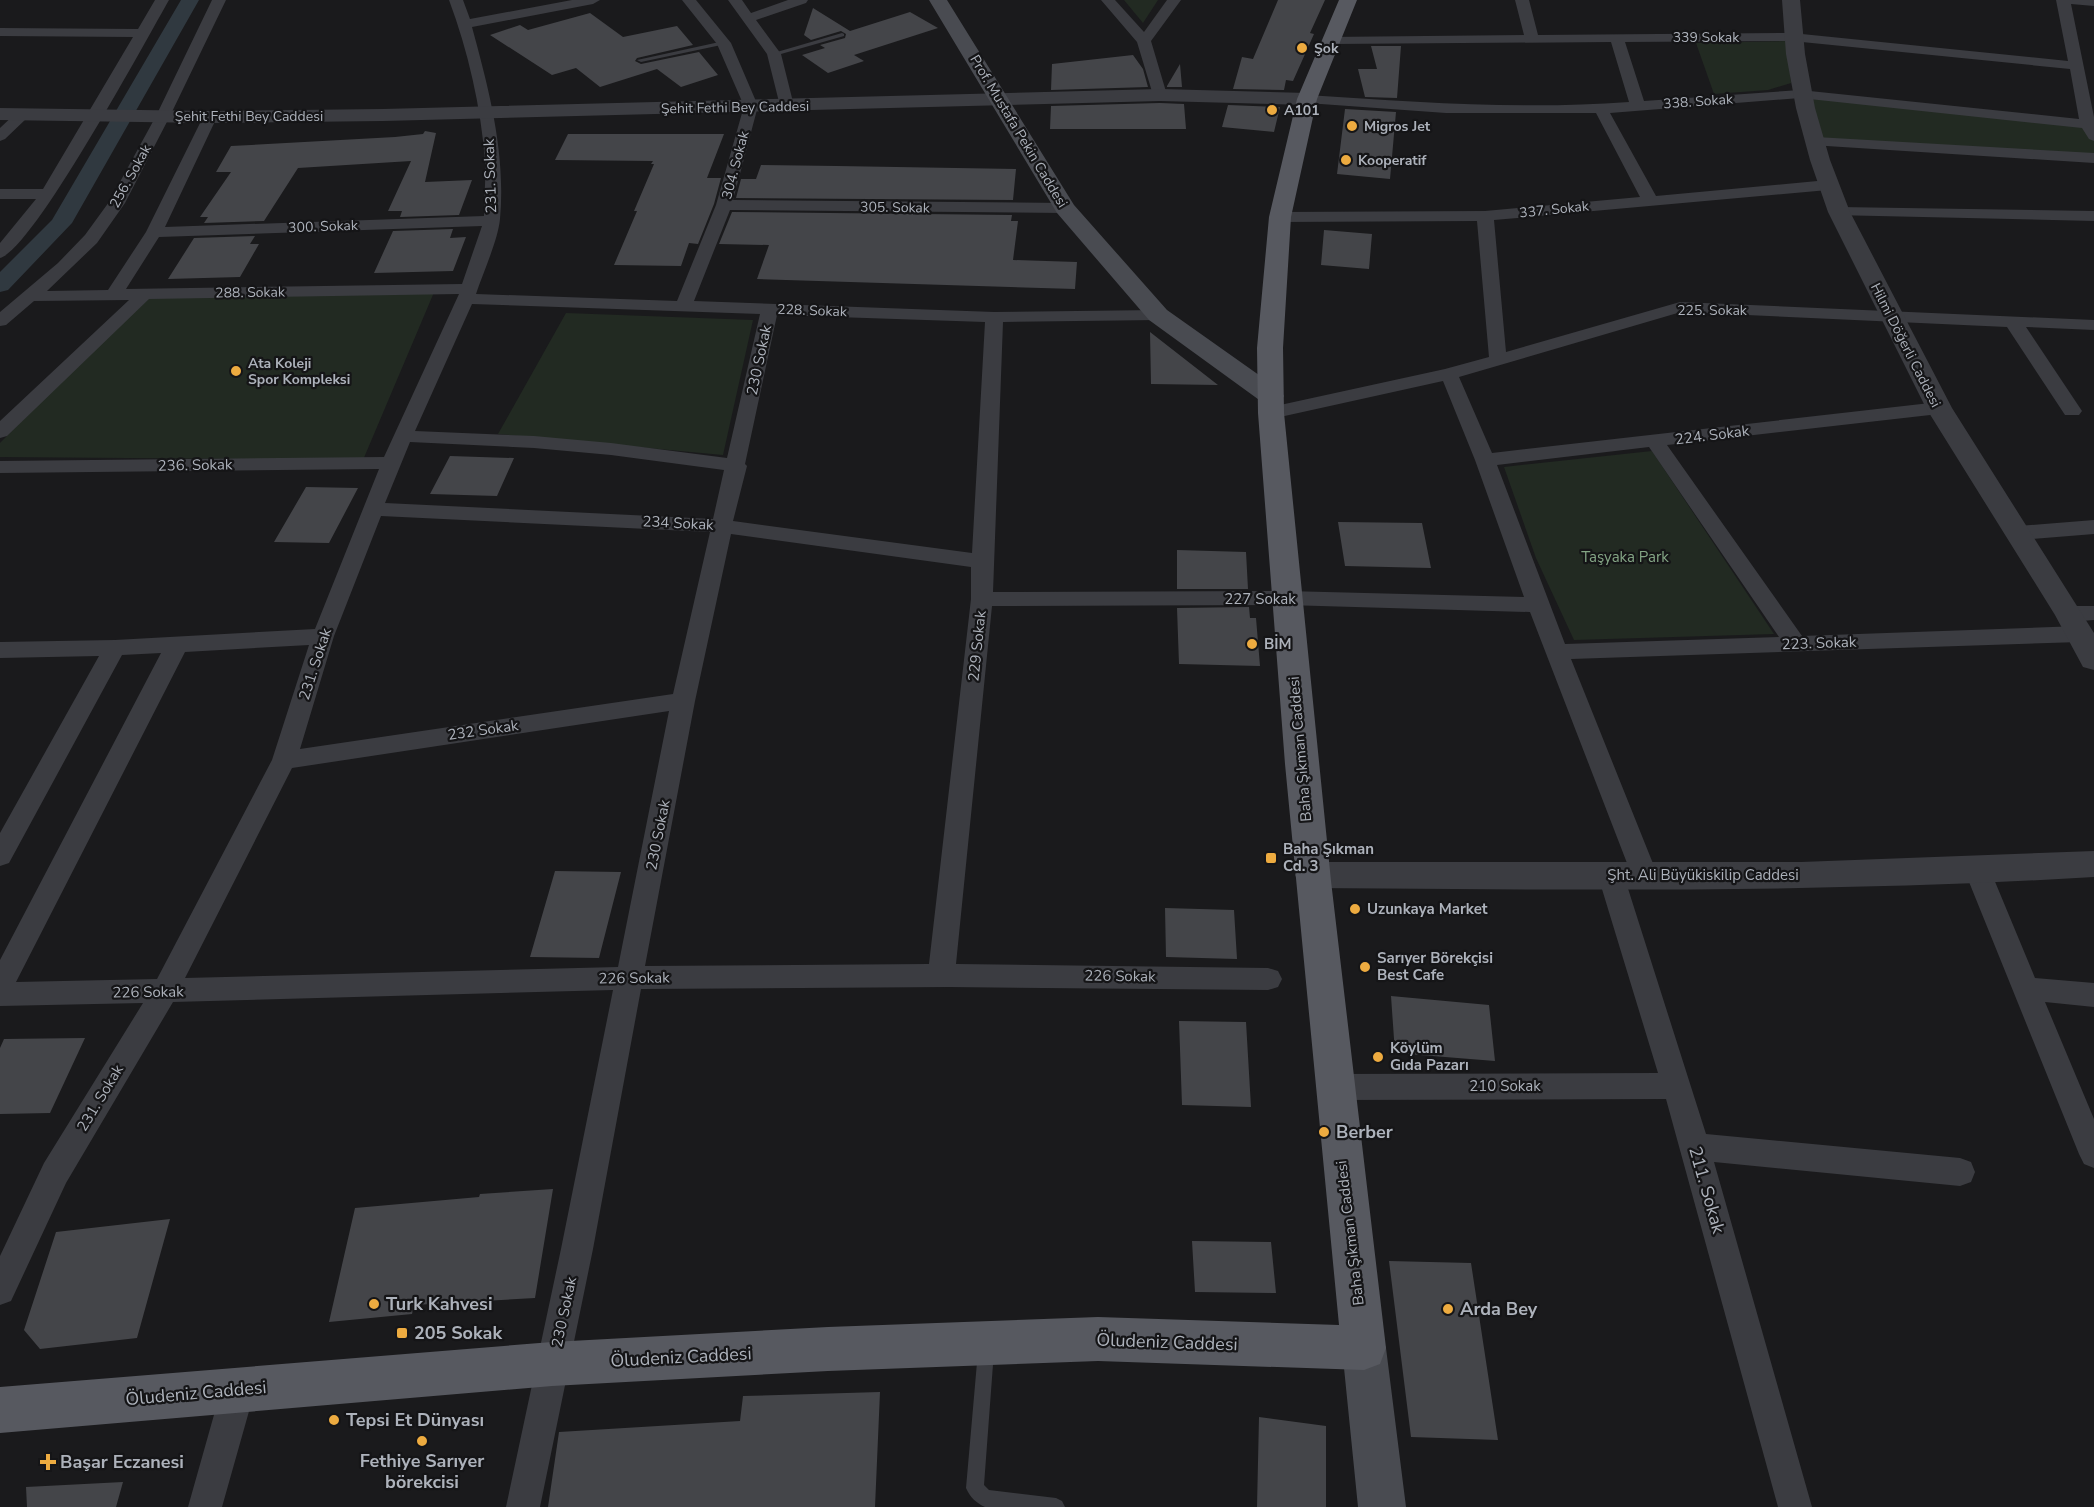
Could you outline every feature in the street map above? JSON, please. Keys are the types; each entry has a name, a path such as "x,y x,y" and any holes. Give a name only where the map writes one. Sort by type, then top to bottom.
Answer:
{"main road":[{"name":"Prof. Mustafa Pekin Caddesi","path":"939,0 1065,208 1158,315 1271,404"},
{"name":"Baha Şıkman Caddesi","path":"1348,0 1307,99 1280,217 1270,348 1271,404 1286,598 1312,875 1382,1507"},
{"name":"Öludeniz Caddesi","path":"0,1410 552,1364 987,1343 1098,1340 1364,1348"}],"street":[{"path":"0,253 48,194 162,0"},
{"name":"256. Sokak","path":"0,321 31,296 91,239 111,212 163,116 219,0"},
{"name":"231. Sokak","path":"0,1290 55,1173 164,992 284,760 322,636 391,463 468,294 492,221 493,163 487,112 465,24 456,0"},
{"path":"465,24 593,0"},
{"path":"689,0 724,44 751,106"},
{"path":"735,0 774,54 787,106"},
{"path":"748,18 801,0"},
{"path":"1108,0 1144,41 1160,95"},
{"path":"1144,41 1174,0"},
{"path":"1522,0 1532,39"},
{"name":"Hilmi Döğerli Caddesi","path":"1791,0 1792,37 1800,94 1828,185 1839,212 1890,316 1939,408 2075,624 2094,660"},
{"path":"2091,130 2063,0 2094,2"},
{"path":"0,32 142,33"},
{"path":"1616,37 1638,106"},
{"name":"339 Sokak","path":"1333,40 1792,37 2078,66"},
{"name":"338. Sokak","path":"1307,99 1446,110 1601,109 1800,94 2091,130"},
{"name":"Şehit Fethi Bey Caddesi","path":"0,114 210,117 787,106 1160,95 1307,99"},
{"name":"304. Sokak","path":"684,305 724,205 751,106"},
{"path":"1601,109 1650,200"},
{"path":"0,136 22,115"},
{"path":"113,296 154,232 210,117"},
{"path":"1816,142 2094,158"},
{"name":"337. Sokak","path":"1280,217 1485,216 1828,185"},
{"path":"0,194 48,194"},
{"name":"305. Sokak","path":"724,205 1065,208"},
{"path":"1839,212 2094,216"},
{"path":"1485,216 1498,360"},
{"name":"300. Sokak","path":"154,232 492,221"},
{"path":"0,432 145,294"},
{"name":"288. Sokak","path":"31,296 468,294"},
{"name":"228. Sokak","path":"468,294 994,317 1158,315"},
{"name":"225. Sokak","path":"1271,404 1449,374 1680,307 2094,325"},
{"name":"230 Sokak","path":"522,1507 631,978 683,701 724,526 770,308"},
{"name":"229 Sokak","path":"941,974 982,599 981,561 994,317"},
{"path":"2012,320 2072,411"},
{"path":"1449,374 1485,460 1538,605 1645,876"},
{"name":"224. Sokak","path":"1485,460 1939,408"},
{"path":"403,436 534,442 737,466"},
{"path":"1655,442 1796,644"},
{"name":"236. Sokak","path":"0,467 391,463"},
{"name":"234 Sokak","path":"373,509 724,526 981,561"},
{"path":"2018,533 2094,527"},
{"name":"227 Sokak","path":"982,599 1286,598 1538,605"},
{"name":"223. Sokak","path":"1558,652 1796,644 2075,624 2094,613"},
{"path":"0,650 115,648 322,636"},
{"path":"0,986 177,645"},
{"path":"0,856 115,648"},
{"name":"232 Sokak","path":"284,760 683,701"},
{"name":"Şht. Ali Büyükiskilip Caddesi","path":"1312,875 1645,876 1978,872 2094,864"},
{"path":"1978,872 2094,1154"},
{"name":"211. Sokak","path":"1611,876 1695,1147 1795,1507"},
{"name":"226 Sokak","path":"0,994 164,992 631,978 941,974 1268,979"},
{"path":"2026,989 2094,995"},
{"name":"210 Sokak","path":"1334,1087 1677,1086"},
{"path":"1695,1147 1960,1172"},
{"path":"205,1507 238,1390"}],"lane":[{"path":"774,54 842,34"},
{"path":"641,60 724,44"},
{"path":"987,1343 975,1488 985,1498 1056,1507"}],"green space":[{"path":"1124,0 1158,0 1143,23"},
{"path":"1787,41 1791,83 1768,90 1714,94 1696,43"},
{"path":"1800,94 2088,124 2094,136 2094,158 1816,142"},
{"name":"Ata Koleji Spor Kompleksi","path":"435,290 363,460 0,457 0,443 143,298"},
{"path":"566,313 753,320 723,455 498,434"},
{"name":"Taşyaka Park","path":"1652,451 1774,634 1574,640 1536,558 1504,467"}],"building":[{"path":"1278,0 1325,0 1310,33 1314,34 1293,81 1286,80 1284,90 1233,89 1242,57 1253,59"},
{"path":"813,8 850,31 910,12 938,28 854,55 864,61 828,73 802,55 825,48 820,45 845,38 846,34 841,31 811,40 804,35"},
{"path":"590,13 623,37 677,26 693,45 637,58 635,61 641,64 699,52 718,75 681,87 657,69 600,87 576,68 552,75 490,35 520,25 528,30"},
{"path":"1371,46 1401,46 1397,98 1365,97 1358,69 1377,69"},
{"path":"1133,55 1143,69 1148,87 1051,90 1052,64"},
{"path":"1180,64 1182,87 1167,87 1167,86"},
{"path":"1184,104 1186,129 1050,129 1051,106"},
{"path":"1228,105 1280,107 1274,132 1222,127"},
{"path":"1345,109 1396,112 1390,179 1337,174"},
{"path":"425,131 436,133 425,182 472,180 459,215 400,217 402,211 388,211 411,161 298,168 264,221 204,223 208,217 200,217 231,172 216,172 231,146 395,137 423,134"},
{"path":"568,134 724,134 707,178 721,178 714,204 698,244 689,243 681,266 614,265 637,211 634,211 654,164 651,164 653,161 555,160"},
{"path":"761,165 1016,169 1013,200 736,198 741,179 756,179"},
{"path":"732,212 1012,215 1011,221 1018,221 1013,260 1077,262 1075,289 757,279 769,245 719,244"},
{"path":"453,229 450,238 466,237 453,271 374,273 393,231"},
{"path":"1324,230 1372,234 1369,269 1321,265"},
{"path":"255,236 250,244 259,244 240,277 168,279 194,238"},
{"path":"1150,332 1218,385 1151,384"},
{"path":"450,456 514,458 497,496 430,494"},
{"path":"306,487 358,488 329,543 274,542"},
{"path":"1338,522 1422,523 1431,568 1345,566"},
{"path":"1177,550 1246,552 1248,589 1177,589"},
{"path":"1249,607 1250,618 1256,618 1260,666 1179,664 1177,608"},
{"path":"555,871 621,872 599,958 530,957"},
{"path":"1165,908 1234,910 1237,959 1166,957"},
{"path":"1391,996 1489,1005 1495,1061 1395,1053"},
{"path":"1179,1021 1246,1022 1251,1107 1182,1105"},
{"path":"85,1038 50,1113 0,1114 0,1048 4,1039"},
{"path":"553,1189 535,1298 414,1305 412,1314 329,1322 355,1208 479,1197 480,1194"},
{"path":"170,1219 137,1338 40,1349 24,1330 56,1232"},
{"path":"1192,1241 1271,1242 1276,1293 1195,1292"},
{"path":"1389,1261 1471,1263 1498,1440 1411,1437"},
{"path":"880,1392 875,1507 548,1507 559,1432 740,1421 743,1396"},
{"path":"1259,1417 1326,1426 1326,1507 1257,1507"},
{"path":"123,1482 116,1507 27,1507 26,1487"}],"waterway":[{"path":"0,285 61,223 190,0"}],"place":[{"name":"Şok","path":"1302,48"},
{"name":"A101","path":"1272,110"},
{"name":"Migros Jet","path":"1352,126"},
{"name":"Kooperatif","path":"1346,160"},
{"name":"Ata Koleji Spor Kompleksi","path":"236,371"},
{"name":"BİM","path":"1252,644"},
{"name":"Baha Şıkman Cd. 3","path":"1271,858"},
{"name":"Uzunkaya Market","path":"1355,909"},
{"name":"Sarıyer Börekçisi Best Cafe","path":"1365,967"},
{"name":"Köylüm Gıda Pazarı","path":"1378,1057"},
{"name":"Berber","path":"1324,1132"},
{"name":"Turk Kahvesi","path":"374,1304"},
{"name":"Arda Bey","path":"1448,1309"},
{"name":"205 Sokak","path":"402,1333"},
{"name":"Tepsi Et Dünyası","path":"334,1420"},
{"name":"Fethiye Sarıyer börekcisi","path":"422,1441"},
{"name":"Başar Eczanesi","path":"48,1462"}]}
